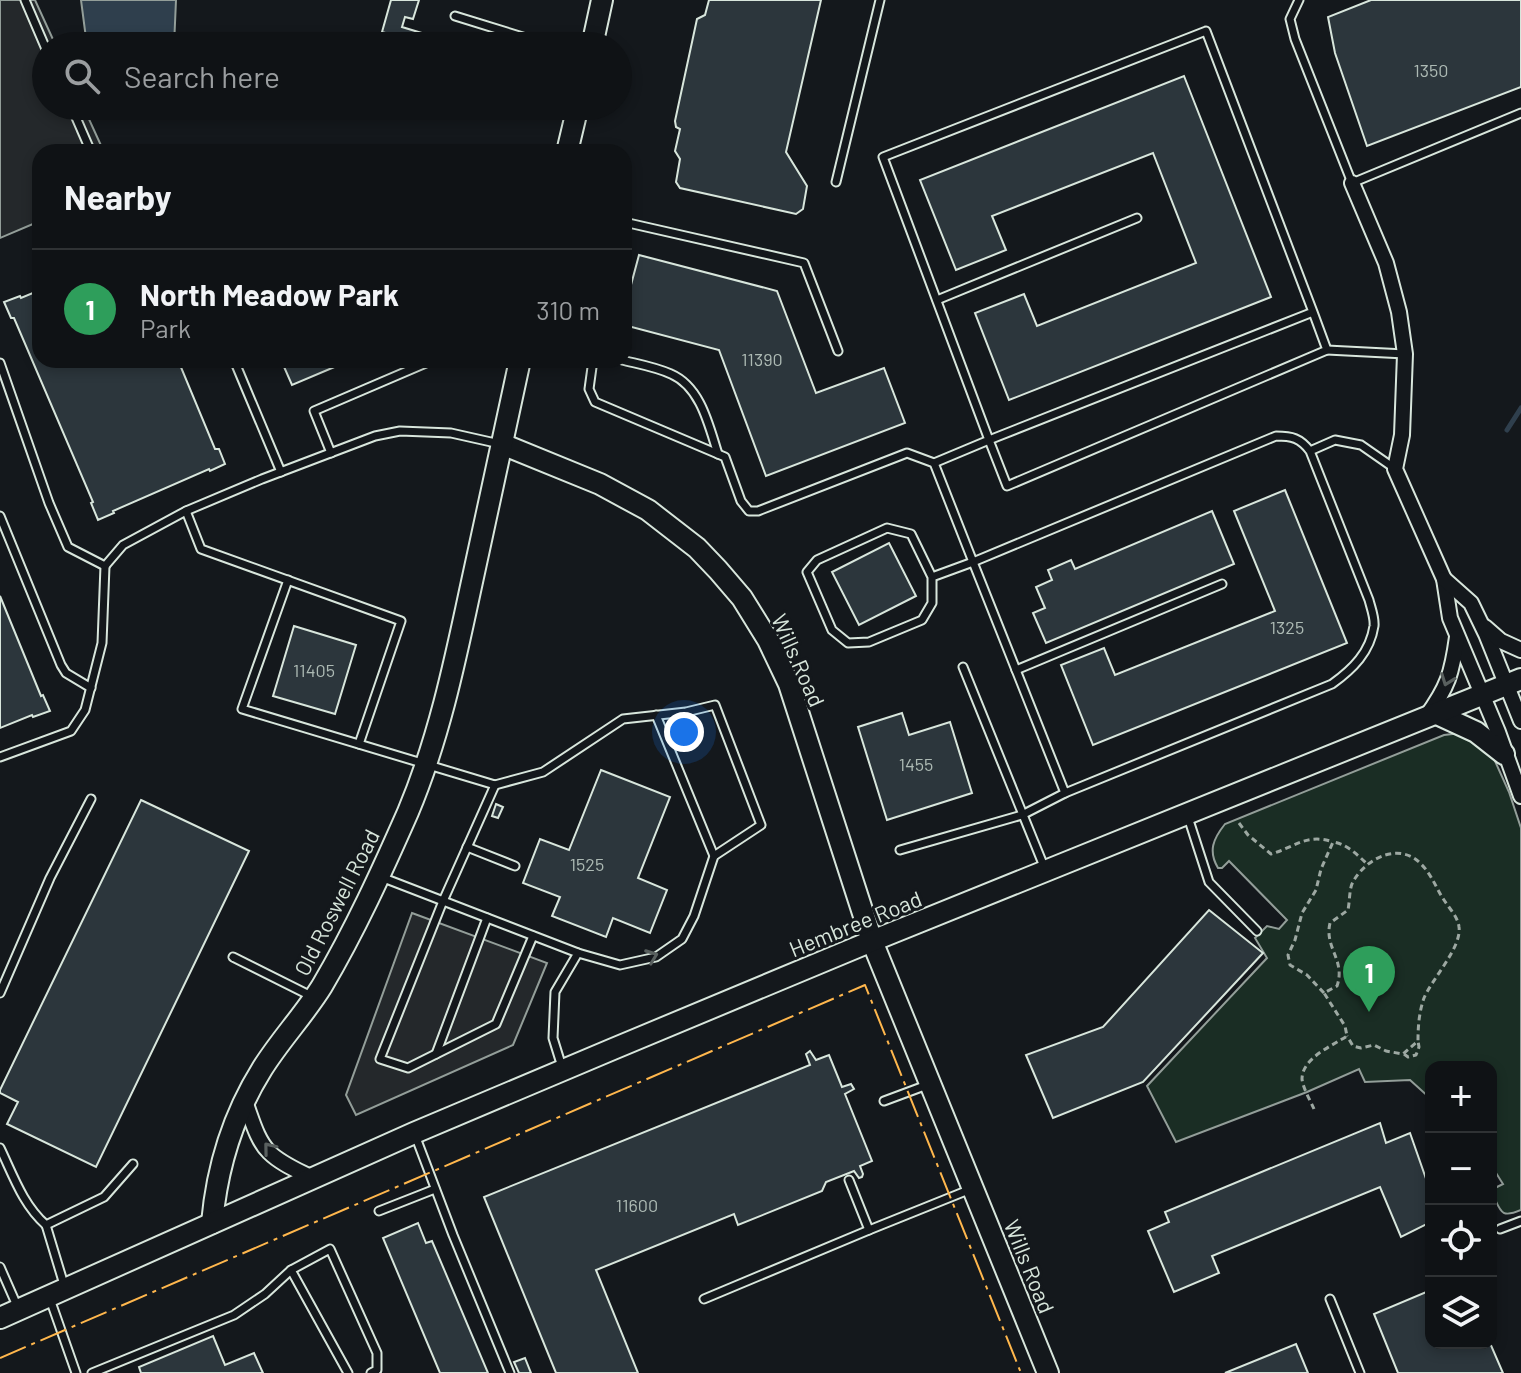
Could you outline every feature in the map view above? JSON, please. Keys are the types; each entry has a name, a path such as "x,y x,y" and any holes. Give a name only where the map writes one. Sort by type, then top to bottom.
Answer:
{"street":[{"path":"595,32 602,0"},
{"path":"569,144 575,120"},
{"path":"1352,183 1386,263 1399,312 1405,354 1402,435 1395,469 1444,579 1450,618 1521,796"},
{"name":"Old Roswell Road","path":"212,1223 222,1158 244,1099 314,997 365,907 426,764 451,680 518,368"},
{"name":"Wills Road","path":"502,444 600,484 648,510 697,548 718,570 742,598 768,640 789,684 872,941 1048,1373"},
{"path":"1444,579 1471,603 1514,682 1521,721"},
{"path":"1481,624 1501,641 1521,650"},
{"path":"1457,637 1451,674 1431,716 1476,732 1504,754"},
{"name":"Hembree Road","path":"212,1223 414,1133 872,941 1514,682"},
{"path":"244,1099 268,1151 314,1179"},
{"path":"9,1314 212,1223"}],"lane":[{"path":"25,0 39,32"},
{"path":"836,182 880,0"},
{"path":"1299,0 1290,19 1295,39 1352,183 1521,113"},
{"path":"455,16 507,32"},
{"path":"1327,350 1206,31 883,157 1007,486 1327,350 1405,354"},
{"path":"77,120 88,144"},
{"path":"937,300 1137,218"},
{"path":"632,223 804,263 838,351"},
{"path":"592,368 589,389 595,402 725,457 741,501 749,511 758,511 907,453 934,463 1313,312"},
{"path":"0,363 49,503 68,547 105,566 102,643 85,710 71,731 0,757"},
{"path":"632,363 671,374 686,383 697,398 718,454"},
{"path":"237,368 281,472"},
{"path":"331,453 314,411 414,368"},
{"name":"Wills Road","path":"105,566 123,545 186,511 375,436 400,431 451,433 502,444"},
{"path":"900,850 1022,815 1065,793 1332,684 1360,659 1374,623 1369,600 1310,451 1302,440 1291,436 1276,436 932,577"},
{"path":"1310,451 1335,440 1361,445 1395,469"},
{"path":"934,463 1065,793"},
{"path":"186,511 201,549 401,621 359,744"},
{"path":"0,516 61,665 66,673 91,688"},
{"path":"887,528 911,534 932,577 932,603 922,620 869,642 848,643 832,630 807,572 817,560 887,528"},
{"path":"288,580 242,709 495,785 543,772 623,719 686,712 715,705 761,825 714,856 694,916 682,939 656,957 620,965 578,953 379,876"},
{"path":"1016,670 1222,584"},
{"path":"963,667 1046,871"},
{"path":"656,715 714,856"},
{"path":"495,785 443,901 380,1059 408,1068 496,1024 533,936"},
{"path":"0,993 50,878 91,799"},
{"path":"1187,815 1209,882 1257,931"},
{"path":"467,847 515,866"},
{"path":"436,1054 487,918"},
{"path":"563,1070 553,1038 555,992 578,953"},
{"path":"233,957 314,997"},
{"path":"884,1101 930,1084"},
{"path":"414,1133 510,1373"},
{"path":"0,1148 33,1214 46,1225 76,1373"},
{"path":"46,1225 104,1197 133,1164"},
{"path":"849,1180 869,1230"},
{"path":"704,1299 973,1188"},
{"path":"379,1211 435,1189"},
{"path":"1500,1229 1521,1221"},
{"path":"92,1373 234,1315 265,1294 291,1270 330,1249 377,1353 377,1370 371,1373"},
{"path":"0,1267 9,1314"},
{"path":"291,1270 348,1373"},
{"path":"1330,1299 1360,1373"}],"path":[{"path":"1239,823 1271,854 1317,837 1345,846 1367,864"},
{"path":"1324,993 1337,986 1341,974 1327,932 1330,923 1348,910 1351,882 1367,864 1387,854 1403,853 1419,861 1435,880 1459,926 1458,940 1424,999 1416,1055 1408,1057 1374,1045 1353,1046 1345,1026 1324,993 1307,975 1290,965 1288,955 1302,913 1316,890 1333,842"},
{"path":"1314,1109 1302,1081 1304,1067 1347,1036"},
{"path":"1403,1054 1418,1041"}],"green space":[{"path":"1461,733 1490,750 1521,828 1521,1210 1505,1213 1497,1203 1497,1187 1503,1184 1497,1174 1497,1061 1425,1061 1425,1094 1410,1080 1365,1082 1359,1069 1176,1142 1147,1086 1267,958 1255,938 1267,926 1279,929 1287,920 1229,861 1218,868 1213,851 1221,830 1225,824 1444,735"}],"shaded area":[{"path":"0,0 35,0 50,32 32,32 32,120 89,120 100,144 32,144 32,224 0,238"},
{"path":"412,913 547,963 513,1045 356,1115 346,1095"}],"water":[{"path":"81,0 176,0 175,32 85,32"}],"building":[{"path":"391,0 419,0 413,19 405,17 402,27 418,32 382,32"},
{"path":"709,0 821,0 786,152 807,186 803,209 796,214 680,188 676,182 680,159 675,151 680,129 675,121 697,19 705,15"},
{"path":"1371,0 1521,0 1521,87 1367,146 1335,53 1328,17"},
{"path":"1184,76 1271,297 1009,400 975,313 1024,294 1037,326 1196,263 1153,153 992,216 1006,250 956,270 920,180"},
{"path":"639,255 777,291 816,393 884,368 905,423 766,476 719,350 632,327 632,281"},
{"path":"32,293 32,360 4,302"},
{"path":"35,368 181,368 215,449 219,449 225,464 98,520"},
{"path":"285,368 332,368 292,385"},
{"path":"1285,490 1347,643 1093,745 1061,665 1104,648 1115,675 1275,611 1234,511"},
{"path":"1212,511 1234,564 1046,643 1033,613 1045,608 1036,587 1052,580 1048,570 1071,560 1075,569"},
{"path":"889,543 916,596 859,625 832,572"},
{"path":"0,596 50,711 0,728"},
{"path":"294,626 356,645 335,714 273,696"},
{"path":"902,713 909,735 950,722 972,793 887,820 858,727"},
{"path":"601,770 670,797 638,878 667,890 650,933 613,918 606,937 552,916 560,897 523,883 540,839 569,850"},
{"path":"141,800 249,851 96,1167 7,1124 18,1102 0,1093 0,1090"},
{"path":"496,804 503,807 498,818 492,816"},
{"path":"1209,910 1263,953 1143,1082 1053,1118 1026,1055 1103,1027"},
{"path":"810,1051 816,1060 829,1055 842,1087 851,1084 854,1089 845,1094 872,1161 860,1166 862,1177 859,1178 854,1171 826,1182 822,1191 738,1225 734,1214 596,1270 638,1373 556,1373 484,1197 810,1065 806,1054"},
{"path":"1380,1123 1386,1143 1410,1133 1425,1176 1425,1225 1401,1237 1380,1187 1212,1256 1219,1273 1174,1292 1148,1231 1169,1222 1165,1212"},
{"path":"418,1223 426,1243 432,1241 488,1373 440,1373 383,1238"},
{"path":"1425,1293 1425,1349 1493,1349 1503,1373 1398,1373 1374,1314"},
{"path":"213,1336 225,1365 254,1353 263,1373 141,1373 139,1367"},
{"path":"1296,1344 1308,1373 1225,1373"},
{"path":"525,1358 531,1373 519,1373 514,1362"}],"waterway":[{"path":"1507,430 1521,408"}],"power":[{"path":"0,1358 865,985 1021,1373"}],"place":[{"name":"North Meadow Park","path":"1369,1012"}]}
